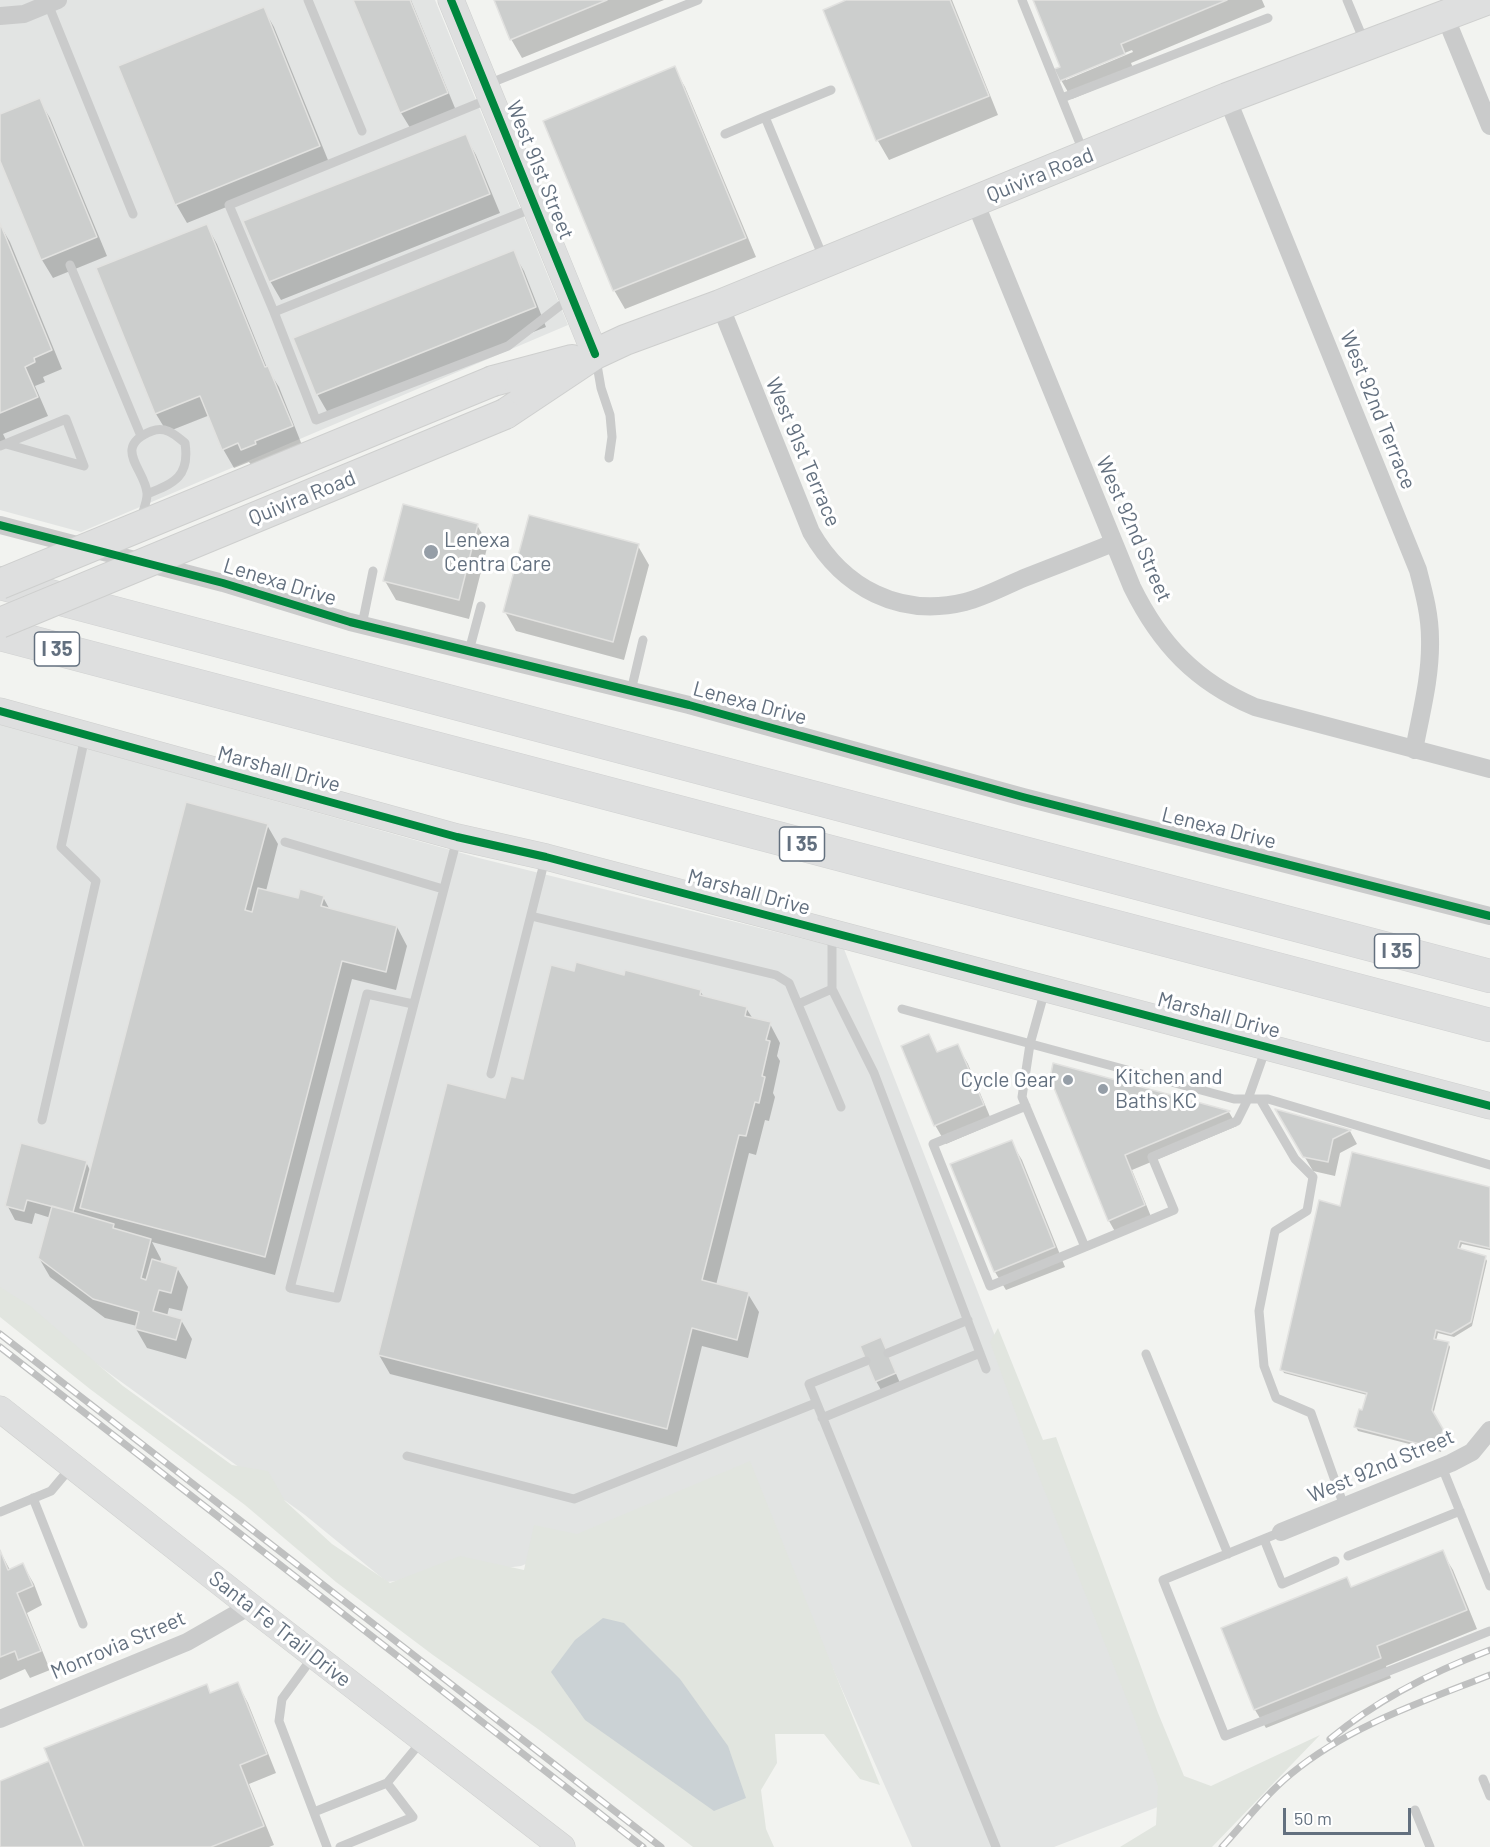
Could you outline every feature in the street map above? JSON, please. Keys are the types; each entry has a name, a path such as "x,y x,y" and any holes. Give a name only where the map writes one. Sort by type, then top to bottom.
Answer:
{"highway":[{"name":"I 35","path":"0,584 1490,976"},
{"name":"I 35","path":"0,634 1490,1025"}],"main road":[{"name":"Quivira Road","path":"0,623 506,414 595,354 625,340 720,305 1227,98 1486,0"},
{"name":"Quivira Road","path":"0,584 493,381 595,354"}],"street":[{"name":"West 91st Street","path":"451,0 595,354"},
{"path":"0,16 24,14 53,2"},
{"path":"1445,16 1490,126"},
{"name":"West 92nd Terrace","path":"1227,98 1418,570 1426,599 1430,638 1428,678 1414,750"},
{"name":"West 92nd Street","path":"975,202 1113,543 1144,611 1162,639 1204,679 1229,695 1255,707 1490,770"},
{"name":"West 91st Terrace","path":"720,305 811,532 822,552 855,583 876,595 905,604 935,606 966,602 1113,543"},
{"name":"Lenexa Drive","path":"0,525 132,549 223,583 362,625 689,705 1034,800 1490,916"},
{"name":"Marshall Drive","path":"0,711 457,837 546,857 1490,1106"},
{"name":"Santa Fe Trail Drive","path":"0,1409 562,1847"},
{"name":"West 92nd Street","path":"1272,1536 1442,1467 1472,1452 1490,1430"},
{"name":"Monrovia Street","path":"0,1719 187,1642 250,1606"}],"lane":[{"path":"308,0 362,131"},
{"path":"572,297 508,346 316,420 230,205 698,0"},
{"path":"1022,0 1085,156"},
{"path":"1347,0 1366,46"},
{"path":"53,2 133,214"},
{"path":"1062,98 1268,18"},
{"path":"725,134 831,90"},
{"path":"765,117 825,262"},
{"path":"274,312 535,207"},
{"path":"70,265 141,436"},
{"path":"595,354 601,388 610,415 612,437 609,458"},
{"path":"66,419 84,466 17,447 3,445 66,419"},
{"path":"132,549 147,494 132,455 133,444 141,436 156,430 170,431 185,443 187,459 181,473 171,484 147,494"},
{"path":"362,625 373,572"},
{"path":"469,651 481,606"},
{"path":"631,691 643,640"},
{"path":"42,1120 96,881 61,847 85,735"},
{"path":"413,1004 367,994 290,1288 337,1298 457,837"},
{"path":"285,842 443,889"},
{"path":"491,1074 546,857"},
{"path":"531,916 776,975 789,983 841,1107"},
{"path":"832,932 832,989 874,1073 986,1369"},
{"path":"1046,988 1030,1044 1022,1097 1085,1247"},
{"path":"798,1004 832,989"},
{"path":"902,1009 1234,1099 1268,1099 1490,1165"},
{"path":"1026,1106 933,1144 990,1286 1174,1210 1152,1157 1238,1121 1266,1046"},
{"path":"1260,1099 1295,1159 1313,1177 1307,1211 1275,1231 1259,1311 1264,1366 1276,1398 1311,1413 1344,1506"},
{"path":"888,1353 968,1320"},
{"path":"822,1418 980,1353"},
{"path":"1146,1354 1228,1554"},
{"path":"867,1361 809,1384 996,1847"},
{"path":"407,1456 574,1499 816,1403"},
{"path":"0,1512 51,1491 72,1466"},
{"path":"1442,1467 1490,1586"},
{"path":"33,1498 83,1624"},
{"path":"1348,1556 1460,1511"},
{"path":"1335,1561 1282,1584 1272,1536 1163,1580 1224,1736 1490,1630"},
{"path":"314,1656 282,1699 279,1721 327,1847"},
{"path":"314,1812 387,1783 423,1739"},
{"path":"1483,1779 1490,1796"},
{"path":"340,1847 413,1817 387,1783"},
{"path":"1415,1810 1430,1847"}],"shaded area":[{"path":"0,0 435,0 568,325 81,532 0,510"},
{"path":"0,724 479,858 844,949 1176,1800 1054,1847 912,1847 745,1471 521,1566 387,1582 305,1515 0,1294"},
{"path":"0,1287 30,1306 123,1386 232,1465 268,1471 285,1501 332,1544 390,1583 460,1556 524,1570 534,1525 577,1534 750,1461 880,1785 860,1779 824,1734 775,1734 777,1763 761,1790 766,1829 774,1847 693,1847 538,1729 433,1655 336,1582 245,1505 90,1389 0,1317"},
{"path":"998,1328 1043,1440 1056,1437 1158,1713 1184,1776 1211,1786 1320,1735 1212,1847 1120,1847 1156,1825 1158,1786 1135,1720 1034,1464 990,1342"},
{"path":"603,1618 624,1623 680,1679 728,1746 746,1798 714,1811 585,1720 551,1672 575,1640"}],"building":[{"path":"353,0 410,0 448,93 400,113"},
{"path":"494,0 607,0 510,40"},
{"path":"846,0 950,0 989,96 876,141 823,10"},
{"path":"1033,0 1227,0 1121,44 1125,54 1060,81 1054,69 1060,67"},
{"path":"264,7 320,146 175,205 118,66"},
{"path":"675,66 746,238 613,291 543,121"},
{"path":"40,98 97,237 41,260 0,161 0,114"},
{"path":"466,134 490,194 269,282 243,221"},
{"path":"0,223 52,350 34,358 35,362 25,367 38,397 0,413"},
{"path":"207,224 265,367 268,366 293,426 255,441 256,444 241,450 238,443 222,450 200,396 155,414 96,268"},
{"path":"514,250 536,307 316,395 293,338"},
{"name":"Lenexa Centra Care","path":"403,504 478,524 459,600 383,581"},
{"path":"529,515 639,544 613,642 503,612"},
{"path":"186,802 268,824 245,910 252,912 258,888 298,898 300,889 324,896 321,906 397,926 386,972 342,961 265,1257 80,1208"},
{"path":"576,962 624,975 625,970 701,990 700,995 747,1007 745,1016 771,1022 766,1040 770,1041 759,1103 755,1102 746,1136 739,1135 702,1280 749,1292 737,1340 692,1328 667,1429 378,1355 447,1083 505,1098 511,1076 523,1079 551,965 574,971"},
{"path":"929,1034 937,1052 958,1044 984,1105 934,1126 901,1046"},
{"path":"1053,1063 1230,1111 1125,1155 1145,1205 1108,1221 1050,1078"},
{"path":"1275,1109 1351,1130 1333,1139 1328,1162 1303,1157"},
{"path":"1012,1140 1055,1247 994,1272 950,1164"},
{"path":"21,1143 87,1161 73,1212 27,1200 24,1211 5,1206"},
{"path":"1352,1152 1490,1187 1490,1248 1460,1241 1458,1248 1486,1256 1471,1322 1451,1334 1436,1330 1434,1339 1449,1342 1432,1410 1443,1429 1439,1449 1354,1427 1367,1393 1280,1370 1319,1200 1340,1206"},
{"path":"52,1206 114,1224 113,1228 151,1239 141,1278 146,1280 152,1259 178,1267 171,1293 159,1290 153,1311 182,1319 176,1340 135,1329 139,1312 93,1299 38,1258"},
{"path":"881,1337 896,1373 875,1382 860,1346"},
{"path":"0,1550 8,1570 23,1563 33,1586 17,1593 41,1651 18,1660 15,1651 0,1657"},
{"path":"1443,1550 1467,1610 1377,1646 1381,1658 1254,1710 1221,1628 1347,1577 1351,1587"},
{"path":"238,1682 267,1754 240,1765 264,1826 211,1847 84,1847 44,1748 207,1684 210,1693"},
{"path":"49,1761 84,1847 0,1847 0,1781"}],"railway":[{"path":"0,1334 661,1847"},
{"path":"0,1347 643,1847"},
{"path":"1330,1739 1386,1699 1447,1668 1490,1650"},
{"path":"1222,1847 1273,1790 1314,1756 1387,1716 1490,1675"}],"cycle path":[{"path":"451,0 595,354"},
{"path":"0,525 223,583 350,622 689,705 1023,797 1490,916"},
{"path":"0,711 457,837 546,857 1490,1106"}],"place":[{"name":"Lenexa Centra Care","path":"431,552"},
{"name":"Cycle Gear","path":"1068,1080"},
{"name":"Kitchen and Baths KC","path":"1103,1089"}]}
